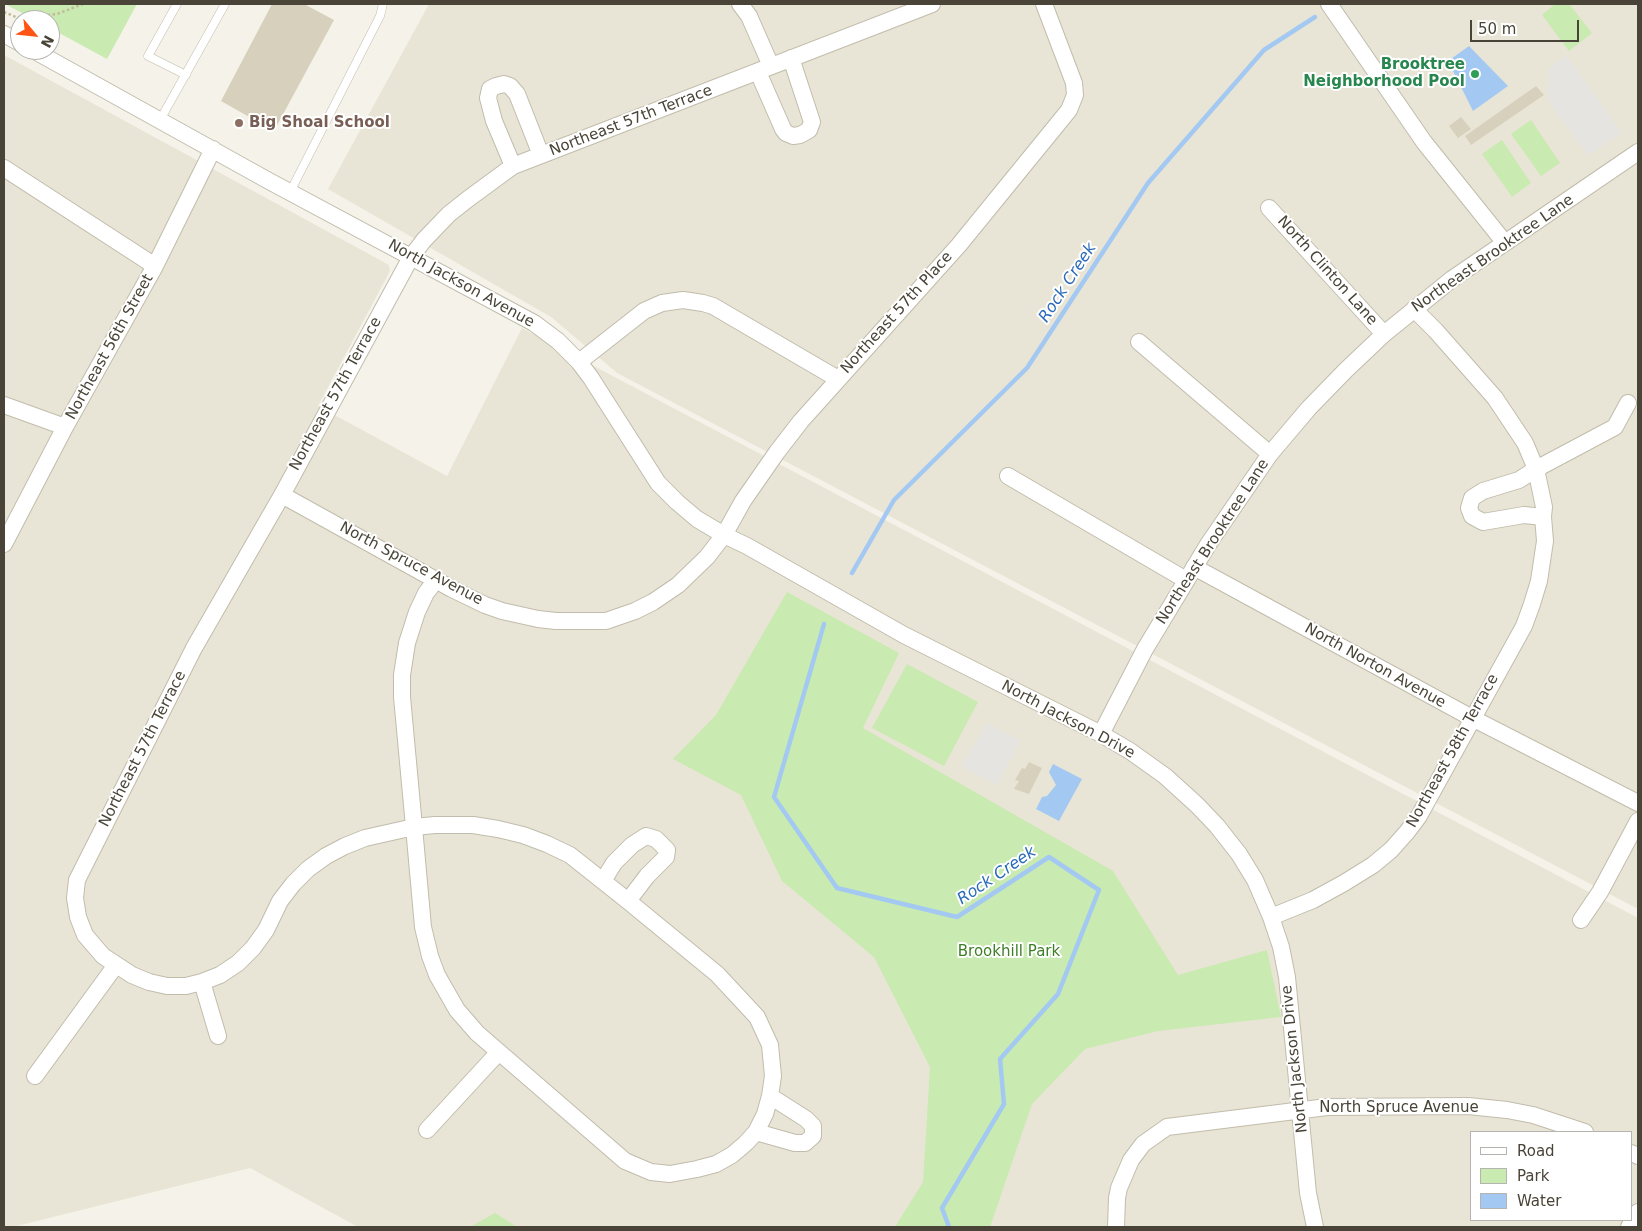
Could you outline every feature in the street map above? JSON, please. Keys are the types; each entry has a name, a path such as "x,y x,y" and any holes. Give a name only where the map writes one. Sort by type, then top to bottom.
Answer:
{"street":[{"path":"740,4 749,16 783,129 786,133 793,136 800,135 809,130 812,122 791,58"},
{"name":"Northeast 57th Terrace","path":"756,1132 765,1114 773,1076 770,1046 758,1017 717,974 570,855 523,835 473,825 435,825 414,827 365,838 345,846 314,864 293,884 280,901 266,930 253,948 232,967 220,975 186,986 167,986 149,982 132,975 102,956 85,934 78,917 75,898 78,880 194,648 282,495 411,257 424,240 449,214 513,166 932,4"},
{"name":"Northeast 57th Place","path":"724,536 743,501 777,452 801,422 959,245 1069,110 1075,95 1074,83 1044,4"},
{"path":"1329,4 1424,142 1505,243"},
{"name":"North Jackson Avenue","path":"51,60 290,192 534,323 558,341 580,362 658,483 676,502 697,519 724,536 747,546 826,591"},
{"path":"513,166 494,121 488,98 490,89 496,86 504,84 510,86 517,94 541,155"},
{"name":"Northeast 56th Street","path":"4,544 65,428 155,266 213,149"},
{"name":"Northeast Brooktree Lane","path":"1101,734 1145,649 1190,573 1240,495 1270,454 1310,408 1384,334 1452,279 1638,152"},
{"path":"4,168 155,266"},
{"name":"North Clinton Lane","path":"1269,208 1384,334"},
{"path":"580,362 644,311 662,303 693,300 713,306 838,379"},
{"name":"Northeast 58th Terrace","path":"1271,917 1313,900 1344,883 1391,850 1407,832 1419,816 1524,626 1539,581 1545,541 1544,507 1536,469 1525,443 1494,398 1436,331 1414,309"},
{"path":"1140,342 1270,454"},
{"path":"1543,517 1524,515 1483,522 1472,516 1469,508 1472,498 1483,491 1519,480 1615,427 1628,403"},
{"path":"4,405 65,428"},
{"name":"North Norton Avenue","path":"1008,476 1190,573 1638,803"},
{"name":"North Spruce Avenue","path":"282,495 468,598 520,616 556,622 606,621 635,612 678,585 707,557 724,536"},
{"path":"436,580 426,593 417,612 407,643 402,675 402,697 423,927 430,956 446,993 457,1010 477,1033 498,1052 625,1161 651,1172 679,1173 716,1164 732,1155 756,1132 795,1143 806,1143 813,1136 813,1126 806,1119 770,1096"},
{"name":"North Jackson Drive","path":"826,591 904,635 1101,734 1130,751 1165,776 1197,805 1217,826 1239,854 1255,880 1271,917 1281,947 1287,977 1308,1193 1315,1227"},
{"path":"1581,920 1600,892 1638,821"},
{"path":"602,881 614,862 632,845 646,836 662,843 667,850 666,857 647,876 628,901"},
{"path":"35,1076 116,966"},
{"path":"202,982 218,1036"},
{"path":"426,1130 498,1052"},
{"name":"North Spruce Avenue","path":"1300,1110 1327,1107 1468,1106 1533,1115 1582,1131"},
{"path":"1116,1227 1117,1198 1122,1178 1131,1160 1139,1150 1159,1132 1168,1127 1300,1110"},
{"path":"1629,1227 1638,1212"}],"lane":[{"path":"177,4 148,56 186,75"},
{"path":"160,120 225,4"},
{"path":"290,192 380,16 383,4"}],"path":[{"path":"4,12 18,18 57,14 83,4"}],"shaded area":[{"path":"429,4 1638,4 1638,909 617,373 551,317 328,189"},
{"path":"4,55 10,60 13,60 389,265 390,271 318,406 447,476 522,328 1638,918 1638,1227 358,1227 250,1168 13,1227 4,1227"},
{"path":"1566,55 1622,133 1588,156 1549,103 1548,69"},
{"path":"987,723 1021,740 997,785 961,766"}],"green space":[{"path":"5,4 137,4 107,59 60,33 60,10 16,10"},
{"path":"1555,4 1569,4 1592,33 1569,51 1542,15"},
{"path":"1531,120 1560,163 1541,176 1511,134"},
{"path":"1502,140 1531,183 1512,197 1482,154"},
{"name":"Brookhill Park","path":"787,592 899,653 863,728 1113,871 1178,975 1267,950 1281,1017 1158,1031 1085,1049 1032,1104 990,1227 895,1227 923,1182 930,1067 874,957 782,881 741,795 673,759 716,715"},
{"path":"907,664 978,702 944,766 872,728"},
{"path":"495,1213 517,1227 470,1227"}],"water":[{"name":"Brooktree Neighborhood Pool","path":"1469,46 1508,86 1473,111 1448,61"},
{"path":"1053,764 1082,779 1059,821 1036,809 1042,797 1047,796 1056,785 1049,772"}],"building":[{"path":"272,4 304,4 334,20 274,131 221,101"},
{"path":"1536,86 1544,95 1471,145 1465,136"},
{"path":"1461,117 1471,129 1458,138 1449,126"},
{"path":"1029,762 1042,768 1029,794 1014,789 1019,781 1015,780 1022,768 1025,769"}],"waterway":[{"name":"Rock Creek","path":"852,573 894,500 1027,368 1148,183 1264,50 1315,17"},
{"name":"Rock Creek","path":"824,624 774,797 837,888 957,917 1049,857 1099,890 1058,994 1000,1059 1004,1104 942,1208 949,1227"}],"place":[{"name":"Brooktree Neighborhood Pool","path":"1475,74"},
{"name":"Big Shoal School","path":"239,123"}]}
